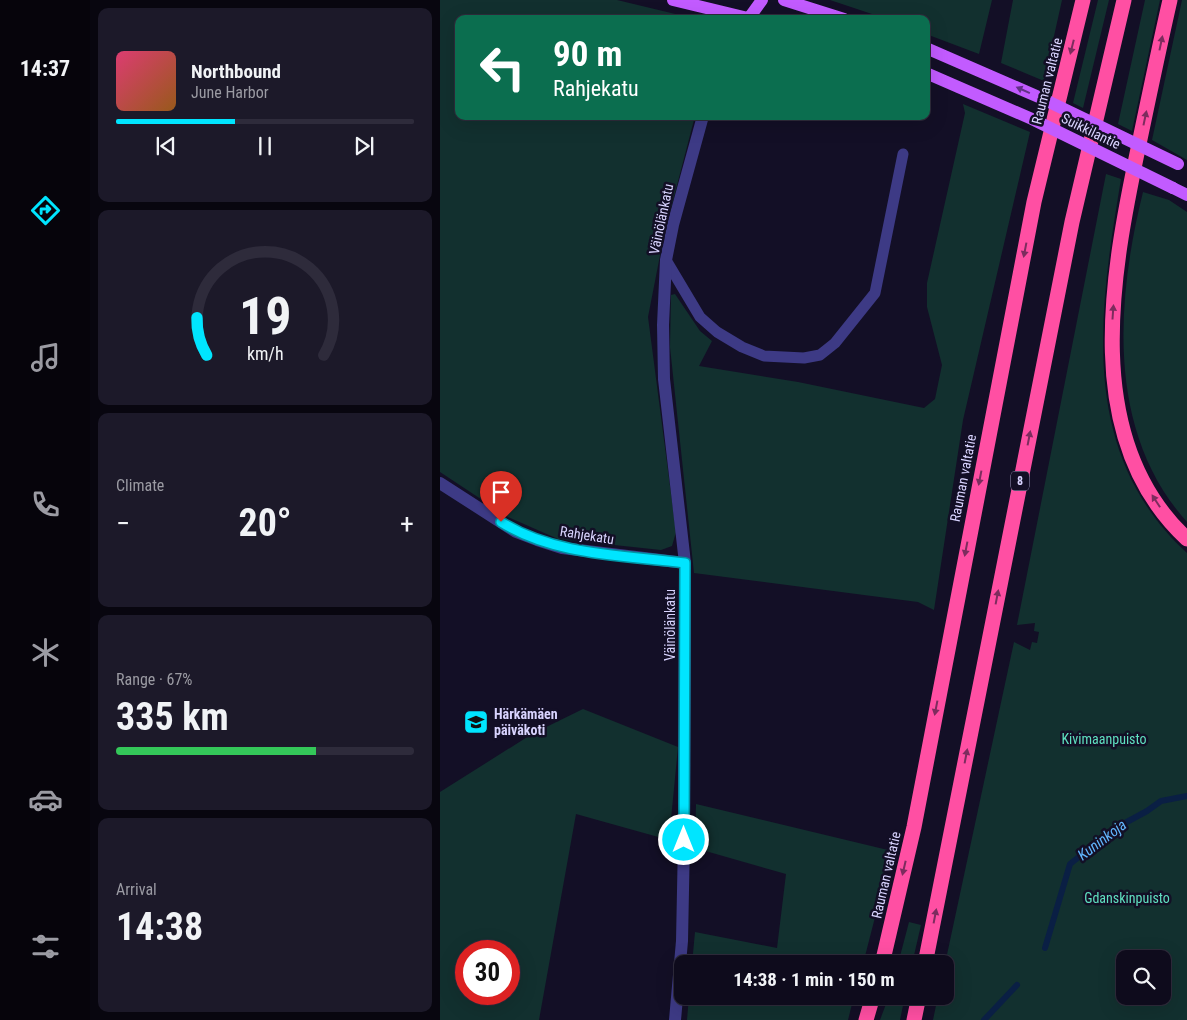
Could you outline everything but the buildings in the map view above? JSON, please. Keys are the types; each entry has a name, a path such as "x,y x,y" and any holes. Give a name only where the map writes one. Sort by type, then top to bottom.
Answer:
{"highway":[{"name":"Rauman valtatie","path":"884,955 914,827 1034,202 1083,0"},
{"name":"8","path":"927,955 1070,231 1124,0"},
{"path":"1170,0 1123,220 1114,287 1112,361 1118,411 1126,442 1157,503 1175,528 1187,539"},
{"path":"866,1020 870,1005"},
{"path":"914,1020 917,1005"}],"main road":[{"path":"673,0 737,15"},
{"path":"752,15 762,0"},
{"path":"784,0 831,15"},
{"name":"Suikkilantie","path":"930,50 1041,98 1182,166"},
{"name":"Suikkilantie","path":"930,75 1032,119 1187,195"}],"street":[{"name":"Väinölänkatu","path":"675,1020 682,941 685,563 664,379 663,325 666,260 677,209 702,120"},
{"name":"Rahjekatu","path":"440,483 516,532 537,540 562,548 685,563"}],"lane":[{"path":"666,260 700,317 717,332 742,347 764,356 804,358 820,355 835,343 875,293 903,154"}],"green space":[{"path":"440,0 617,0 679,15 455,15 455,120 694,120 664,235 648,317 676,532 672,546 661,550 558,539 508,517 440,472"},
{"path":"830,0 992,0 979,54 930,36 930,15 875,15"},
{"path":"1013,0 1062,0 1044,81 1001,63"},
{"path":"1098,0 1109,0 1083,108 1073,103"},
{"path":"1145,0 1160,0 1132,131 1118,124"},
{"path":"1182,0 1187,0 1187,160 1152,140"},
{"path":"963,104 1030,132 963,420 934,610 918,602 694,573 670,347 671,295 675,294 700,331 712,341 699,366 798,382 924,408 935,399 942,365 927,307 927,283 965,113"},
{"path":"1106,174 1121,179 1107,279 1103,329 1104,378 1112,425 1127,471 1152,513 1187,553 1187,1020 933,1020 936,1005 954,1005 954,955 947,955 1014,642 1030,650 1032,642 1037,643 1039,632 1034,631 1035,623 1017,625"},
{"path":"1143,192 1169,200 1187,212 1187,522 1161,486 1142,448 1130,407 1124,364 1127,277"},
{"path":"583,709 678,747 669,840 576,814 539,1020 440,1020 440,792 532,734"},
{"path":"696,804 892,851 865,955 693,955 695,932 777,948 786,874 695,848"},
{"path":"909,922 921,925 914,955 900,955"},
{"path":"688,1005 852,1005 848,1020 687,1020"},
{"path":"886,1005 903,1005 900,1020 880,1020"}],"waterway":[{"name":"Kuninkoja","path":"1045,948 1070,864 1114,829 1161,801 1187,796"},
{"name":"Kuninkoja","path":"984,1020 1017,985"}],"place":[{"name":"Härkämäen päiväkoti","path":"476,722"}],"route":[{"path":"501,522 516,532 562,548 685,563 684,840"}],"park label":[{"name":"Kivimaanpuisto","path":"1104,739"},
{"name":"Gdanskinpuisto","path":"1127,898"}]}
